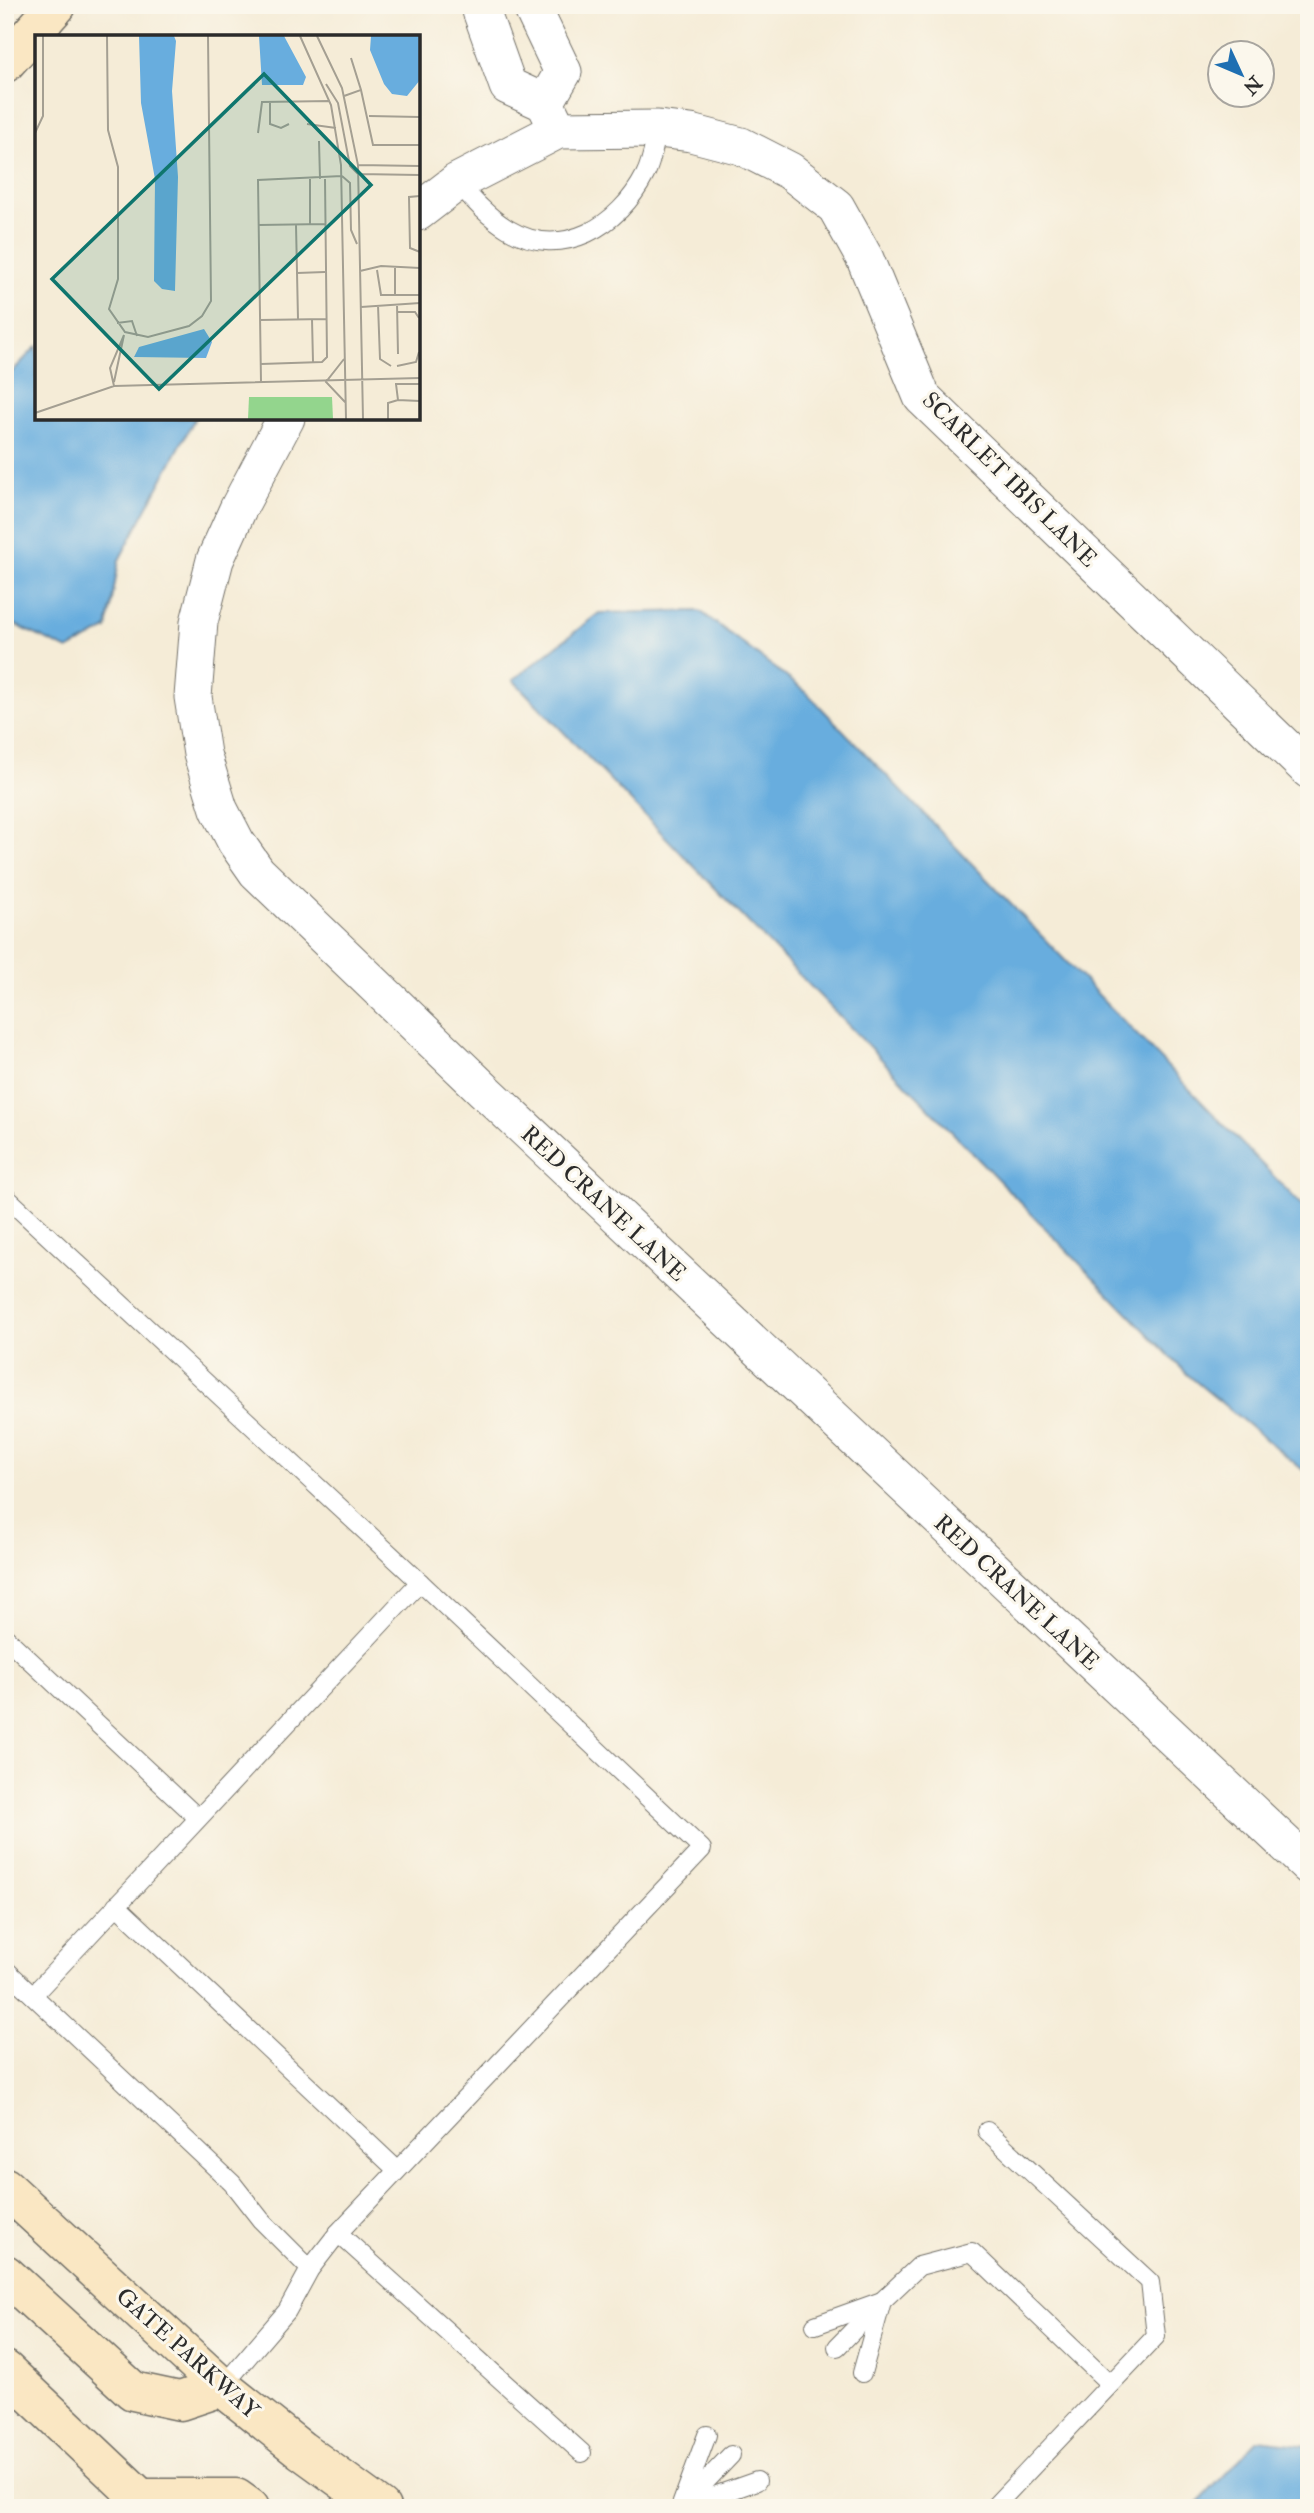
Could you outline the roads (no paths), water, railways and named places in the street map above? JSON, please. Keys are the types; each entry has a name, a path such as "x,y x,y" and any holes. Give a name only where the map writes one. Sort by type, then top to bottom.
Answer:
{"main road":[{"path":"5,63 57,5"},
{"name":"GATE PARKWAY","path":"5,2187 222,2387 381,2508"},
{"path":"5,2274 133,2391 180,2401 222,2387"},
{"path":"5,2370 141,2505 236,2498 250,2508"}],"street":[{"path":"479,5 508,86 552,116"},
{"path":"420,210 552,116 563,72 531,5"},
{"name":"SCARLET IBIS LANE","path":"552,116 691,133 741,146 790,171 836,207 865,260 922,397 1309,770"},
{"name":"RED CRANE LANE","path":"285,420 238,509 215,560 199,622 193,697 202,754 219,809 236,842 257,872 484,1090 1309,1866"}],"lane":[{"path":"457,182 482,209 509,230 535,241 559,242 582,237 608,222 627,202 646,174 658,129"},
{"path":"5,1196 702,1849 338,2233 310,2269 287,2311 222,2387"},
{"path":"33,1995 420,1582"},
{"path":"5,1637 198,1818"},
{"path":"116,1905 397,2170"},
{"path":"5,1969 232,2183 261,2220 310,2269"},
{"path":"987,2131 1150,2282 1156,2336 993,2508"},
{"path":"338,2233 582,2453"},
{"path":"837,2347 919,2266 972,2252 1110,2384"},
{"path":"815,2325 882,2301"},
{"path":"862,2373 882,2301"},
{"path":"680,2508 707,2435"},
{"path":"680,2508 731,2455"},
{"path":"680,2508 757,2481"}],"water":[{"path":"35,348 35,420 194,420 119,560 107,629 68,650 5,620 5,379"},
{"path":"700,611 806,692 1309,1213 1309,1475 1188,1375 513,680 599,613"},
{"path":"1258,2440 1309,2446 1309,2508 1193,2508"}]}
